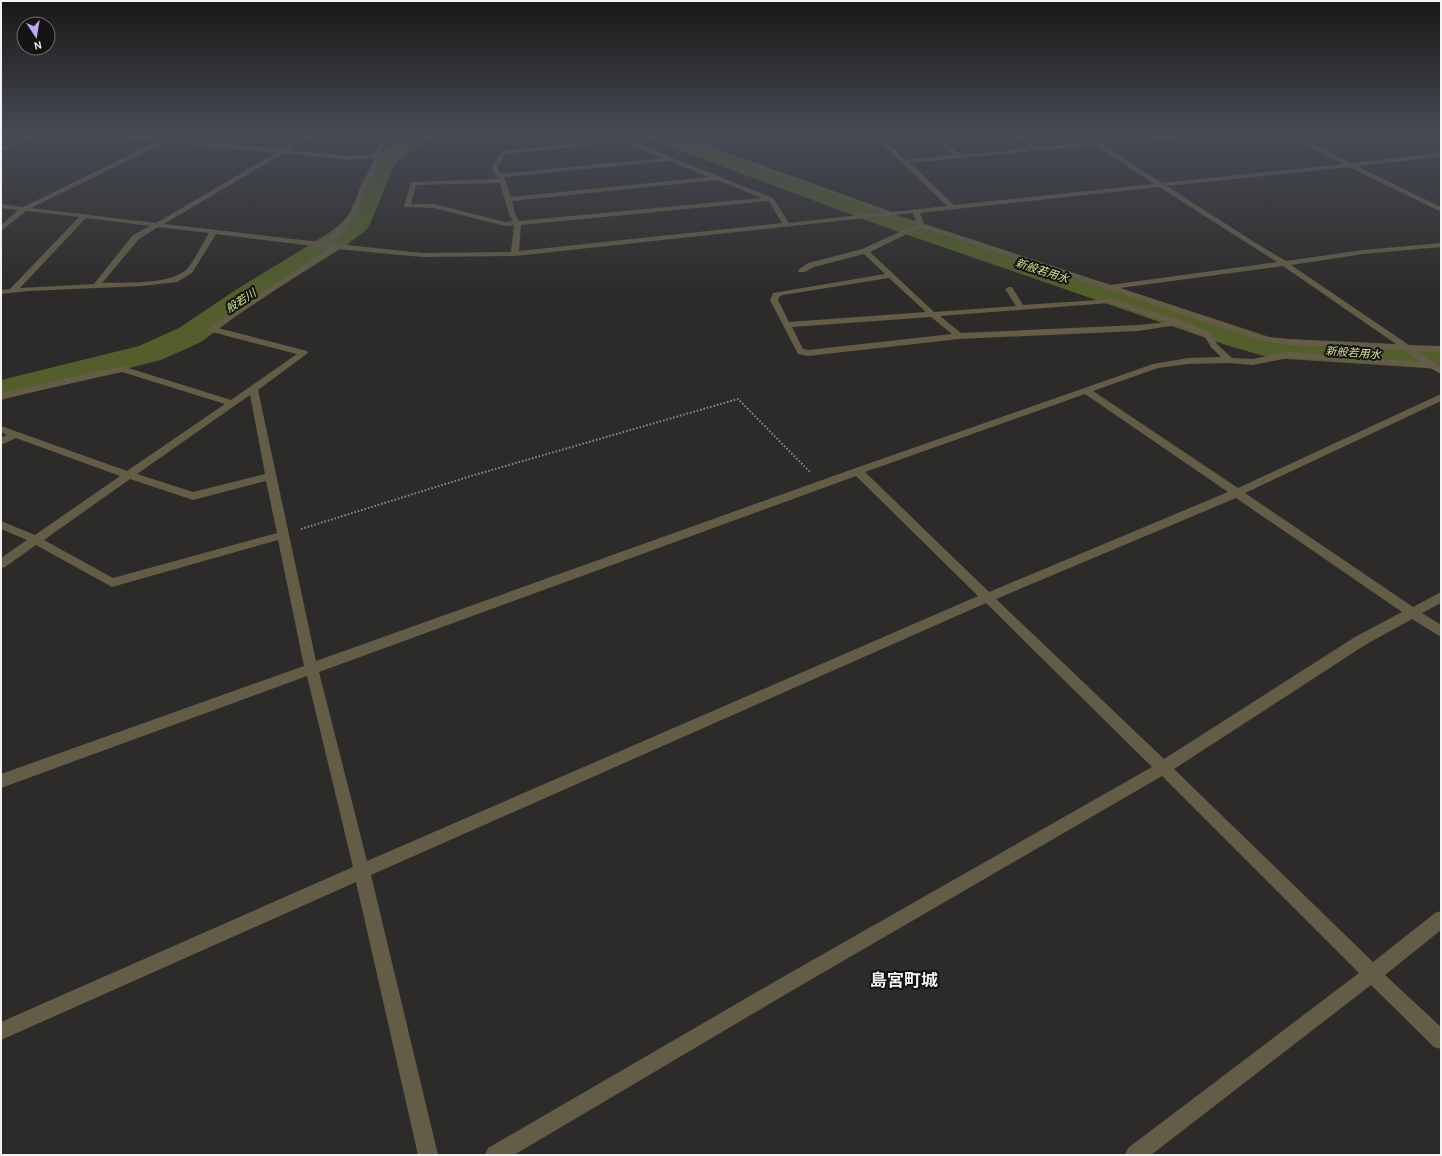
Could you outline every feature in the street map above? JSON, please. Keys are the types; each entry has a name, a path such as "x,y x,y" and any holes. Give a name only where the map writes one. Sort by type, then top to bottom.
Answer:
{"street":[{"path":"1,229 25,208 68,187"},
{"path":"96,286 136,237 221,187"},
{"path":"322,244 339,231 354,214 363,187"},
{"path":"413,187 407,206 434,206 505,224 518,224 771,199"},
{"path":"504,187 509,199 512,214 518,224 515,254"},
{"path":"509,199 628,187"},
{"path":"740,187 771,199 786,225"},
{"path":"815,187 890,214"},
{"path":"931,187 952,207"},
{"path":"1,206 429,256 515,254 1153,187"},
{"path":"1163,187 1251,244 1285,264 1441,371"},
{"path":"1394,187 1441,210"},
{"path":"916,211 921,224"},
{"path":"12,291 85,215"},
{"path":"802,270 811,265 866,251 921,224 1266,339 1289,342 1441,349"},
{"path":"1,292 142,284 174,280 189,271 214,231"},
{"path":"1108,287 1364,252 1441,245"},
{"path":"1,564 304,353 211,329 227,320 336,246"},
{"path":"866,251 932,314 959,336"},
{"path":"891,275 776,295 774,300 799,350 801,352 808,353 959,336 1138,328 1179,323"},
{"path":"1009,289 1021,308"},
{"path":"786,325 1110,301 1179,323 1208,335 1214,345 1229,360"},
{"path":"1,781 857,471 1156,366 1188,361 1229,360 1252,362 1289,355 1430,363"},
{"path":"1,396 122,368 232,403"},
{"path":"253,389 311,669 362,871 428,1155"},
{"path":"1087,391 1441,632"},
{"path":"1,1031 986,598 1238,493 1441,397"},
{"path":"1,429 128,475 193,496 271,476"},
{"path":"1,442 15,434"},
{"path":"857,471 1441,1040"},
{"path":"1,526 36,540 112,583 283,535"},
{"path":"495,1155 800,976 1162,768 1360,641 1441,597"},
{"path":"1135,1155 1372,974 1441,919"}],"path":[{"path":"283,535 471,476 738,399 821,484"}],"waterway":[{"name":"般若川","path":"1,390 150,353 190,335 244,297 336,240 357,224 373,187"},
{"name":"新般若用水","path":"799,187 891,221 1240,339 1271,348 1441,359"}],"district":[{"name":"島宮町城","path":"904,980"}]}
